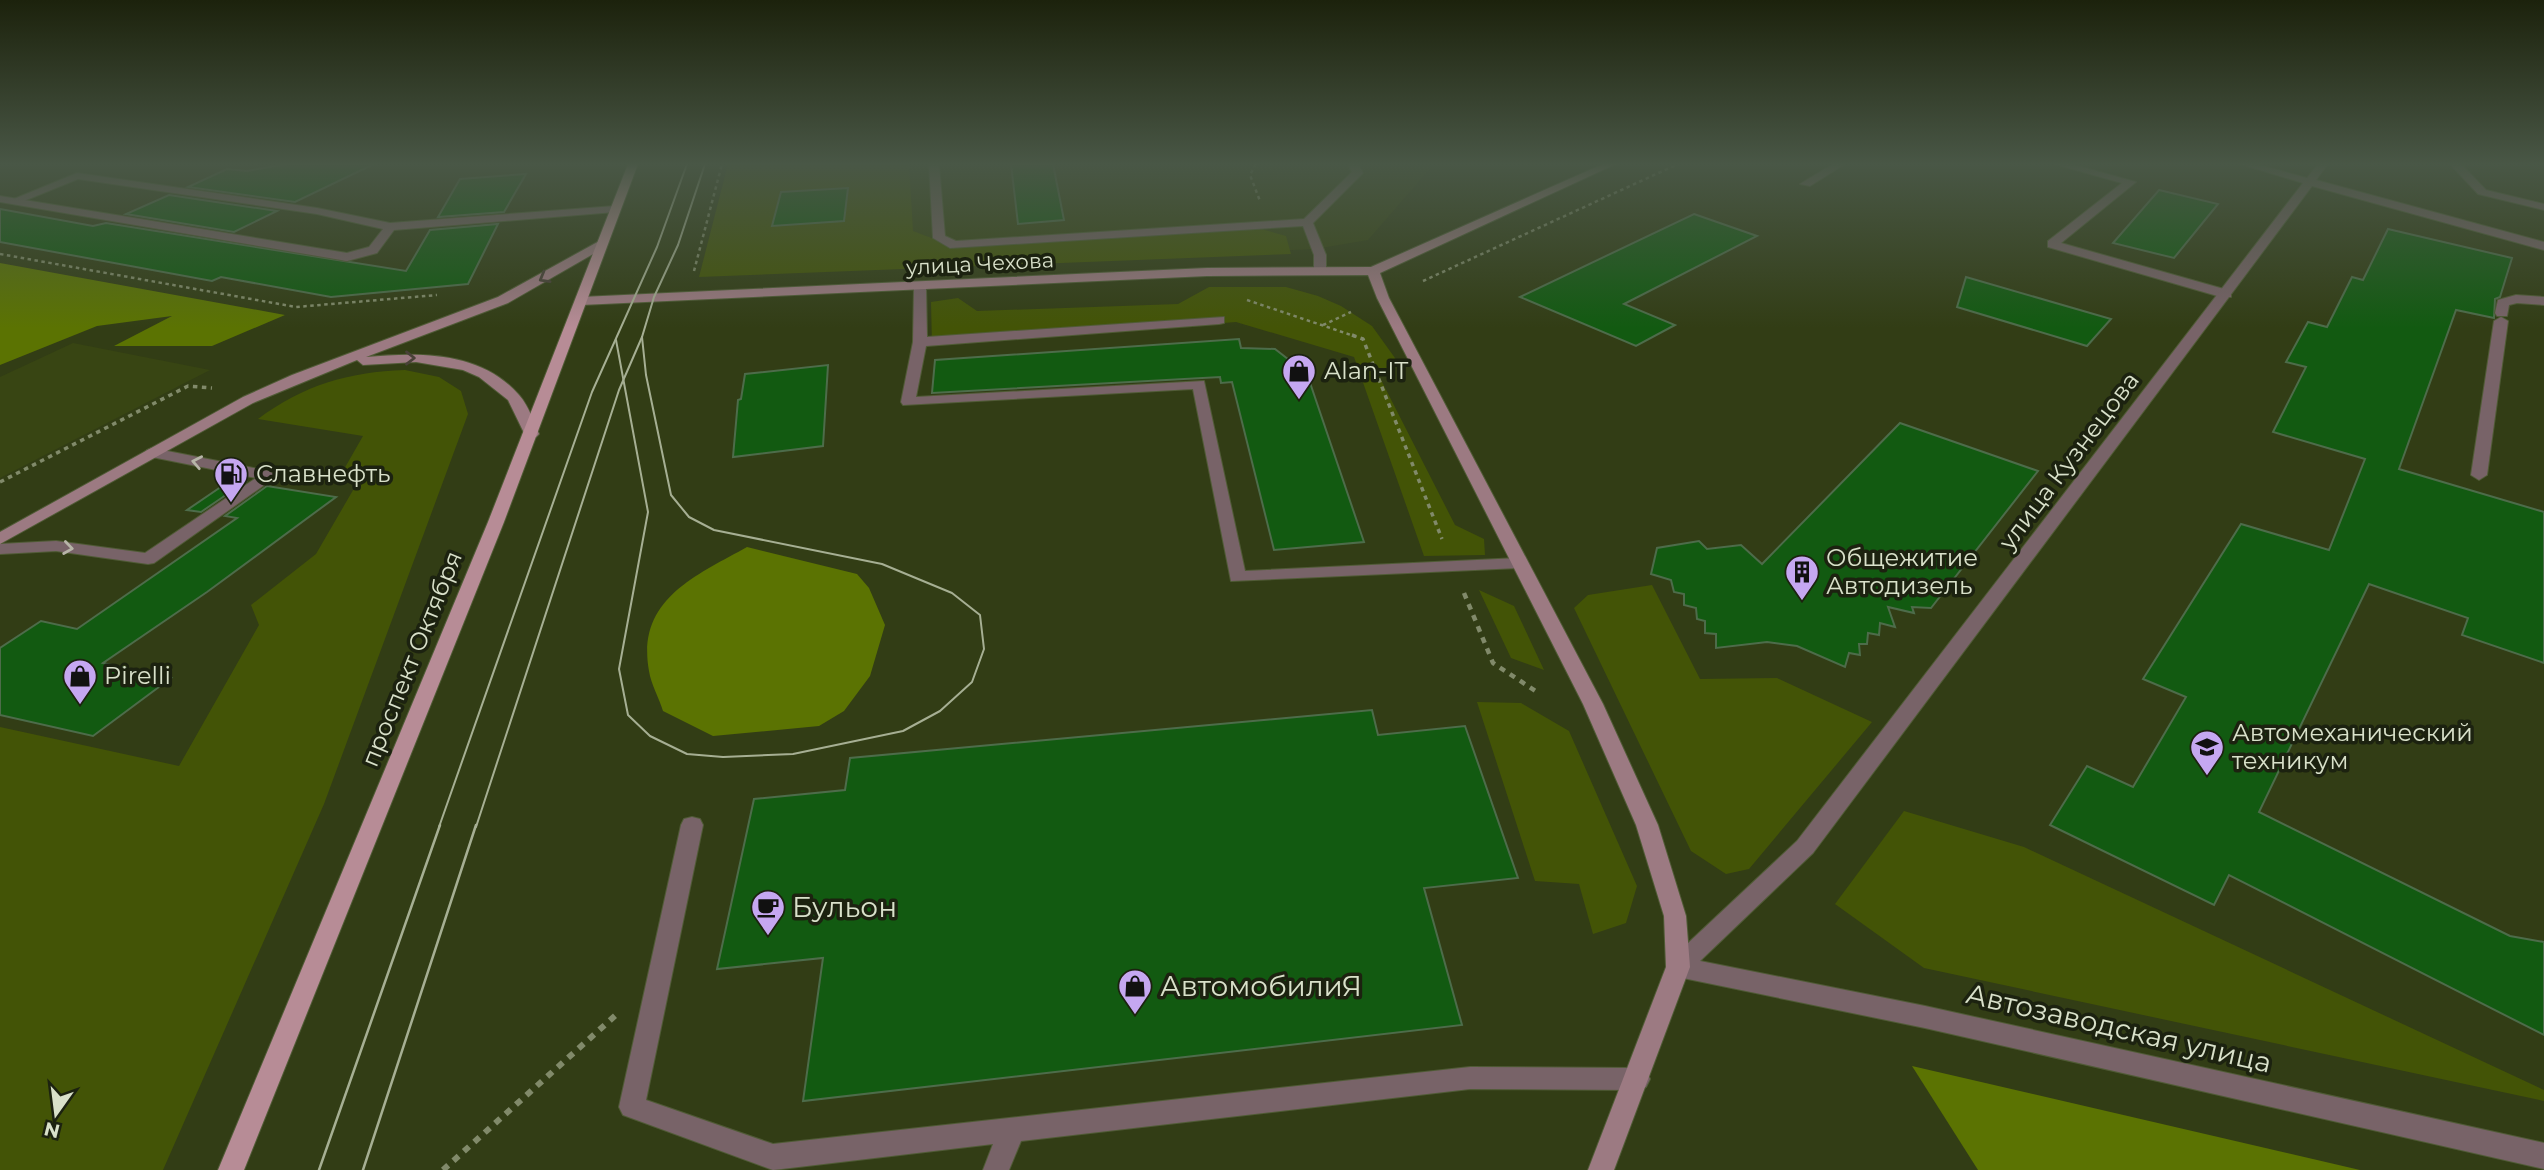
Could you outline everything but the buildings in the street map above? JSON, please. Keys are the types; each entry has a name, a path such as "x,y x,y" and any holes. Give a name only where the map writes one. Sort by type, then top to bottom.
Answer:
{"main road":[{"name":"проспект Октября","path":"231,1170 531,434 612,219"}],"street":[{"path":"119,219 347,257 373,250 390,227"},
{"path":"352,219 390,227 495,219"},
{"path":"937,219 939,238 954,245 1307,222 1311,219"},
{"name":"улица Чехова","path":"581,301 1207,272 1373,271 1490,219"},
{"path":"2084,219 2052,244 2226,294"},
{"name":"улица Кузнецова","path":"1678,967 1805,847 2283,219"},
{"path":"2444,219 2544,246"},
{"path":"1307,222 1320,256 1320,271"},
{"path":"0,539 248,400 297,378 503,300 603,243"},
{"path":"1373,271 1383,298 1593,704 1647,825 1675,916 1678,967 1601,1170"},
{"path":"920,286 920,342 908,402 1199,384 1237,577 1520,563"},
{"path":"2479,475 2503,303 2516,299 2544,301"},
{"path":"920,342 1219,320"},
{"path":"342,362 408,357 464,365 489,376 516,399 531,434"},
{"path":"0,549 56,546 148,559 269,476 152,453"},
{"path":"692,825 632,1107 773,1157 1470,1078 1637,1079"},
{"name":"Автозаводская улица","path":"1678,967 1925,1017 2544,1156"},
{"path":"996,1170 1012,1130"}],"path":[{"path":"1267,219 1269,224"},
{"path":"1423,281 1559,219"},
{"path":"0,254 296,307 442,294"},
{"path":"1207,272 1209,287 1363,339 1493,663 1537,692"},
{"path":"1323,325 1350,312"},
{"path":"443,1170 659,979"}],"shaded area":[{"path":"714,219 912,219 913,231 958,248 1261,229 1286,236 1291,254 699,277"},
{"path":"718,219 1387,219 1368,240 1315,249 704,276"},
{"path":"1209,287 1286,287 1341,306 1372,326 1400,365 1377,372 1455,525 1484,539 1485,555 1424,556 1354,357 1236,322 932,346 931,302 958,298 977,311 1178,304"},
{"path":"73,343 210,370 0,478 0,377"},
{"path":"405,370 439,377 461,391 468,414 324,804 163,1170 0,1170 0,727 179,766 259,625 251,605 316,554 356,485 343,471 363,436 258,419 292,397 327,382 364,374"},
{"path":"1652,585 1700,679 1777,678 1872,722 1749,869 1726,874 1691,851 1574,608 1588,595"},
{"path":"1479,590 1514,606 1544,670 1511,658"},
{"path":"1477,702 1521,703 1569,731 1637,886 1626,923 1593,934 1579,884 1535,881"},
{"path":"1904,811 2024,847 2544,1090 2544,1101 1924,968 1835,904"}],"green space":[{"path":"0,263 285,315 212,346 114,346 172,316 97,326 0,365"},
{"path":"747,547 857,574 869,588 885,625 870,676 844,711 819,726 713,736 663,711 651,681 647,646 652,626 661,608 690,580"},
{"path":"1912,1066 2360,1170 1978,1170"}],"tram line":[{"path":"439,827 592,392 667,219"},
{"path":"642,337 654,297 687,219"},
{"path":"623,380 648,512 619,669 628,715 650,736 687,754 723,757 793,754 903,731 940,711 972,682 984,649 980,615 952,593 882,564 714,530 689,517 671,495 646,375 642,337"},
{"path":"623,380 642,337"},
{"path":"616,340 623,380"},
{"path":"476,827 623,380"},
{"path":"319,1170 440,825"},
{"path":"363,1170 476,825"}],"place":[{"name":"Alan-IT","path":"1299,401"},
{"name":"Славнефть","path":"231,504"},
{"name":"Общежитие Автодизель","path":"1802,602"},
{"name":"Pirelli","path":"80,706"},
{"name":"Автомеханический техникум","path":"2207,777"},
{"name":"Бульон","path":"768,937"},
{"name":"АвтомобилиЯ","path":"1135,1016"}]}
